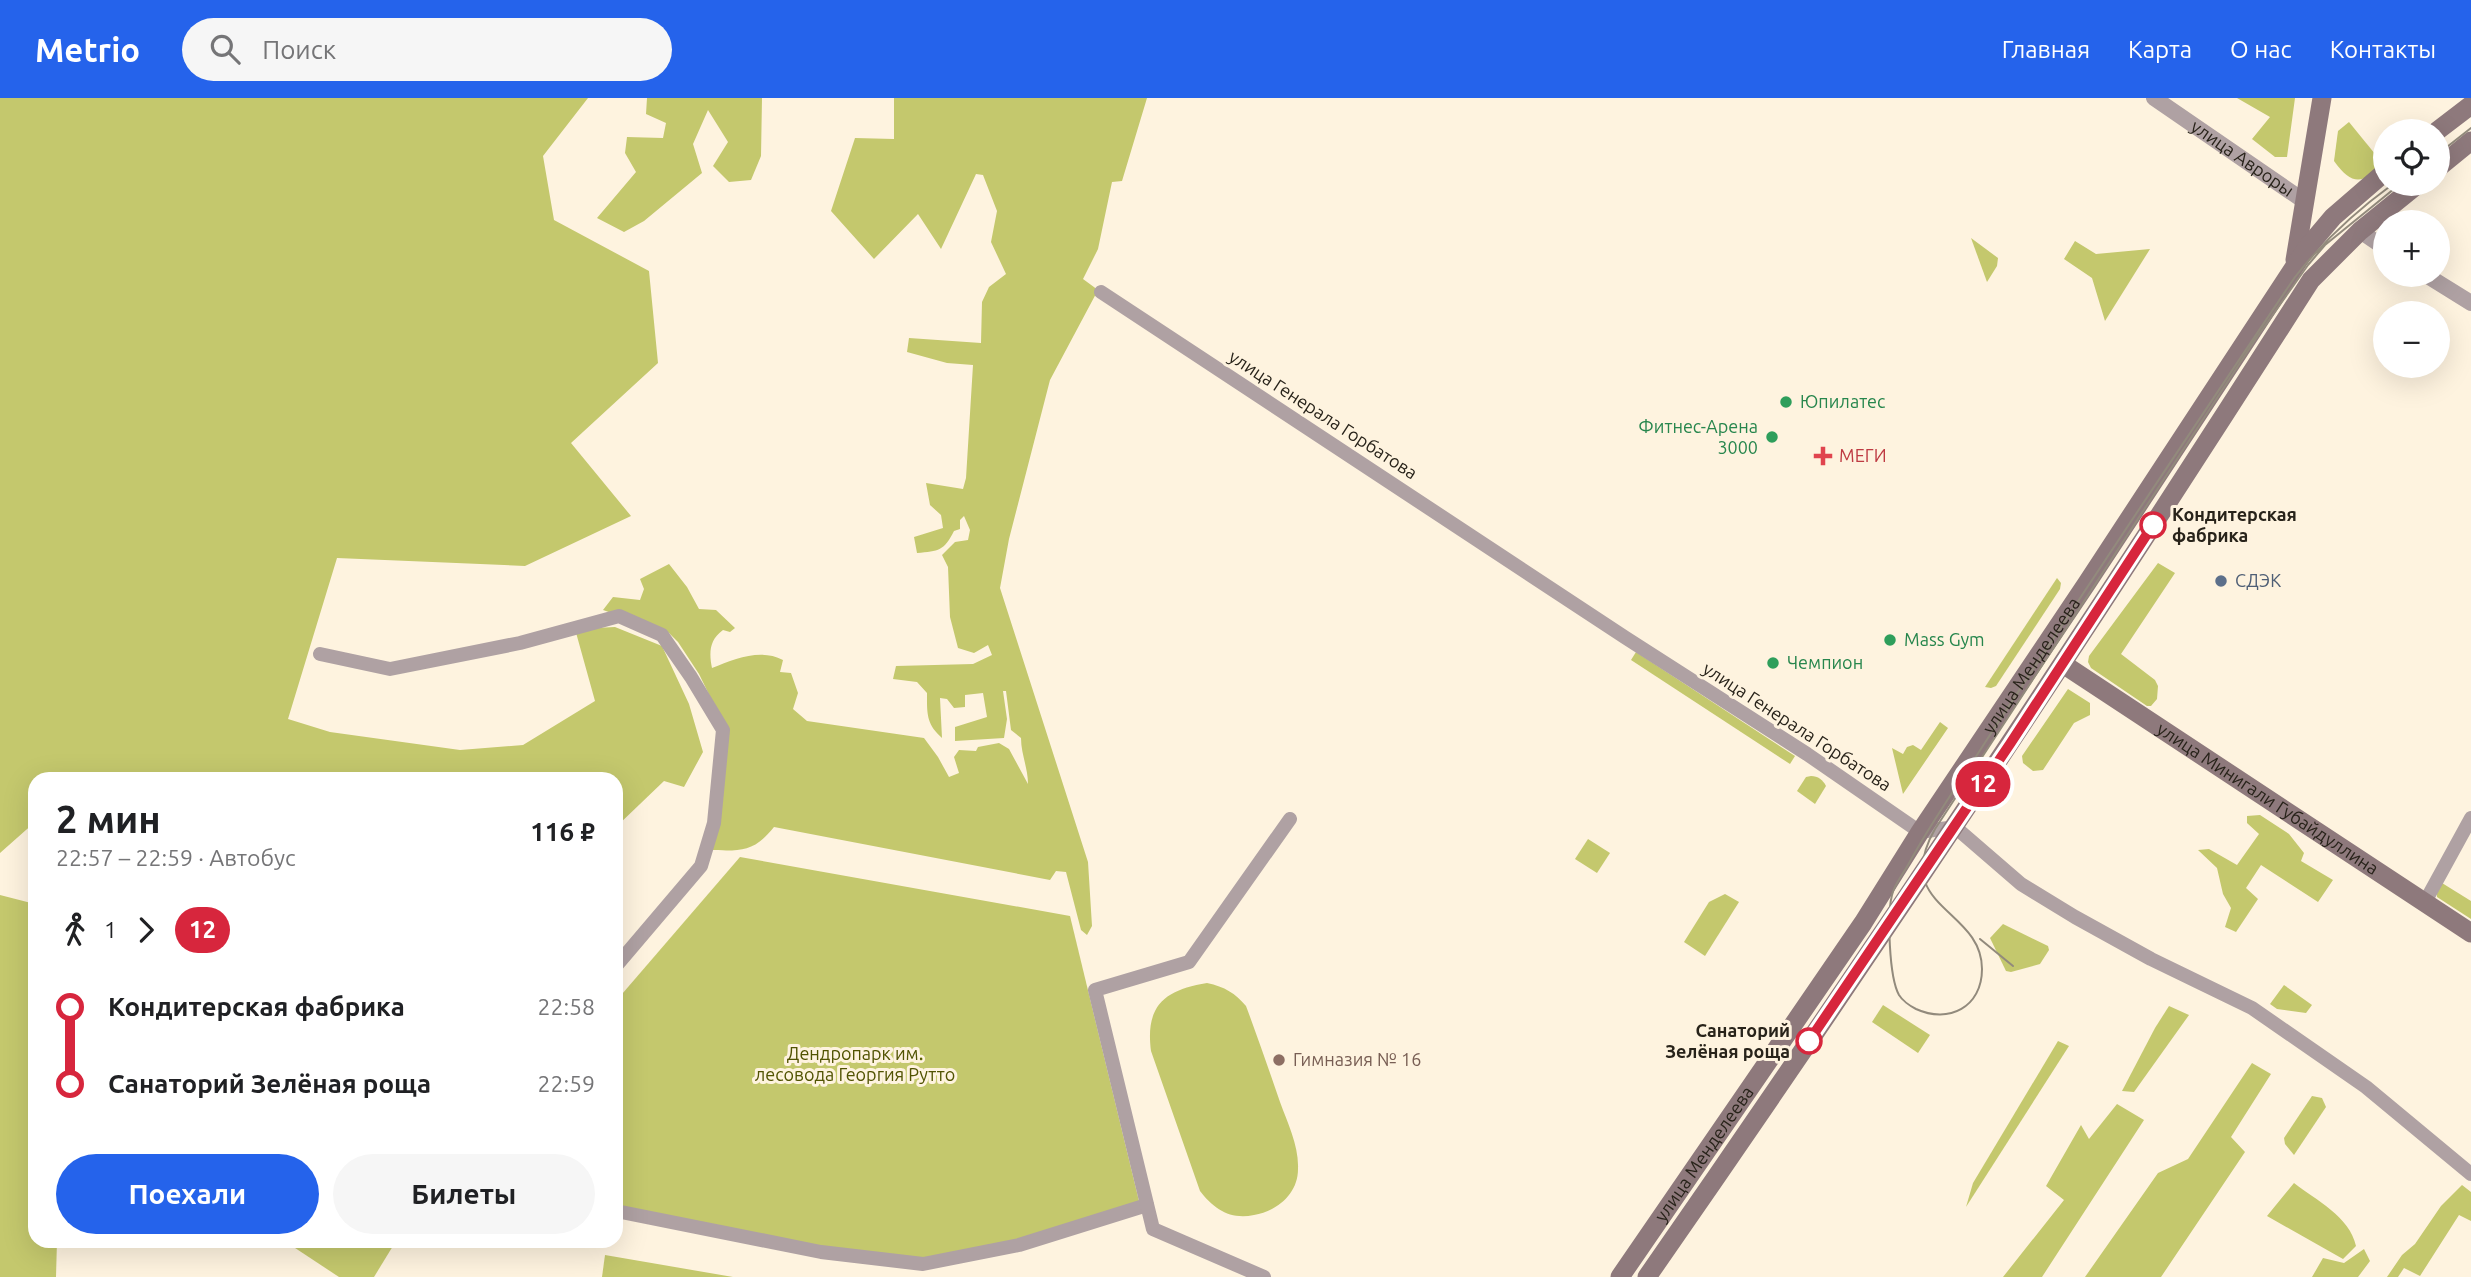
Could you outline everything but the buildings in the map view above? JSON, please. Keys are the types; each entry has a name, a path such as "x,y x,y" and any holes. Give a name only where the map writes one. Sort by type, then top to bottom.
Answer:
{"main road":[{"path":"2294,268 2322,98"},
{"path":"2450,121 2471,105"},
{"path":"2450,158 2471,141"},
{"name":"улица Менделеева","path":"1619,1277 1855,934 1920,831 2306,249 2333,217 2373,182"},
{"name":"улица Менделеева","path":"1647,1277 1955,827 2311,280 2360,231 2402,196"},
{"path":"2304,201 2306,249 2311,280"},
{"name":"улица Авроры","path":"2304,201 2360,231"},
{"name":"улица Минигали Губайдуллина","path":"2063,664 2471,933"}],"street":[{"name":"улица Авроры","path":"2154,98 2304,201"},
{"path":"2360,231 2373,240"},
{"path":"2446,287 2471,303"},
{"name":"улица Генерала Горбатова","path":"1101,292 1807,754 1920,831"},
{"path":"320,654 390,670 520,643 619,616 662,635 723,730 714,823 701,866 623,958"},
{"path":"2425,902 2471,818"},
{"path":"1264,1277 1153,1229 1095,989 1189,962 1290,819"},
{"path":"1920,831 1955,827 2021,884 2151,959 2252,1009 2366,1087 2471,1174"},
{"path":"623,1212 821,1252 923,1264 1019,1245 1147,1205"}],"green space":[{"path":"0,98 588,98 543,156 554,220 649,271 658,363 571,443 631,516 525,566 337,558 288,719 330,732 460,750 523,745 595,701 575,629 615,627 662,646 689,704 703,752 684,787 664,781 623,820 623,772 28,772 28,828 0,853"},
{"path":"647,98 762,98 761,156 751,180 729,182 713,166 728,142 708,110 693,144 702,173 644,221 624,232 597,218 636,172 625,153 627,137 663,138 666,123 646,114"},
{"path":"894,98 1147,98 1122,181 1112,182 1098,249 1083,279 1098,290 1050,380 1009,539 1000,588 1088,862 1092,926 1087,935 1081,930 1066,872 1056,871 1050,880 774,827 753,846 710,850 725,727 699,674 669,633 603,610 613,597 640,600 644,589 640,579 669,564 687,587 699,609 716,610 735,628 730,632 723,630 715,638 710,652 712,668 756,655 783,660 780,672 791,673 798,693 793,709 807,721 924,738 949,777 959,773 954,757 959,750 976,751 978,747 999,743 1009,749 1028,784 1021,738 1011,730 1006,691 1003,691 1007,719 1004,738 955,741 955,727 987,717 983,693 965,695 965,707 954,708 947,699 940,698 942,738 928,718 927,693 917,682 893,679 896,666 973,664 992,655 988,645 974,653 958,648 950,617 948,567 942,555 955,542 968,540 970,530 964,516 960,520 960,529 954,531 940,549 917,553 914,537 943,528 941,515 930,505 926,483 963,489 966,478 973,365 947,363 907,352 909,338 981,343 982,302 989,287 1006,274 991,242 997,211 983,175 976,174 941,249 918,214 874,259 831,211 855,138 894,139"},
{"path":"2237,98 2295,98 2287,157 2275,157 2252,139 2270,117"},
{"path":"2349,122 2373,151 2373,173 2358,180 2340,169 2334,161 2338,131"},
{"path":"1971,238 1998,258 1997,266 1987,282"},
{"path":"2075,241 2096,254 2150,249 2105,321 2092,278 2064,259"},
{"path":"2158,563 2175,573 2121,654 2155,680 2158,686 2157,699 2151,706 2147,706 2091,668 2088,662 2089,656"},
{"path":"2057,578 2061,583 2060,589 1996,686 1985,687"},
{"path":"1636,652 1795,756 1790,764 1631,660"},
{"path":"2068,689 2090,703 2090,715 2074,723 2043,770 2033,771 2023,763 2022,756"},
{"path":"1940,722 1948,728 1903,794 1892,748 1903,754 1907,747 1913,745 1921,750"},
{"path":"1806,777 1820,779 1826,786 1815,804 1797,791"},
{"path":"2260,815 2289,834 2304,853 2301,861 2333,880 2318,902 2261,865 2246,888 2258,899 2236,932 2225,927 2231,908 2223,894 2217,868 2198,850 2209,849 2237,865 2259,834 2247,823 2247,816"},
{"path":"1588,839 1610,853 1597,873 1575,859"},
{"name":"Дендропарк им. лесовода Георгия Рутто","path":"740,857 1070,916 1139,1201 1018,1240 921,1260 822,1246 623,1207 623,993"},
{"path":"2442,883 2471,901 2471,919 2437,897"},
{"path":"1725,894 1739,902 1705,956 1684,942 1709,902"},
{"path":"0,895 28,902 28,1248 57,1248 56,1277 0,1277"},
{"path":"2003,924 2048,946 2049,950 2040,964 2006,971 1990,938"},
{"path":"1207,983 1229,991 1246,1006 1297,1152 1297,1178 1290,1193 1271,1210 1254,1215 1237,1216 1223,1212 1200,1191 1151,1051 1151,1022 1161,1002 1180,990"},
{"path":"2284,985 2312,1005 2306,1013 2277,1009 2270,1004"},
{"path":"1883,1005 1930,1035 1918,1053 1872,1022"},
{"path":"2169,1006 2189,1015 2134,1092 2122,1091 2155,1028"},
{"path":"2058,1041 2069,1046 1966,1207 1973,1183"},
{"path":"2252,1063 2271,1074 2231,1137 2245,1152 2161,1277 2085,1277 2158,1173 2188,1159"},
{"path":"2312,1096 2322,1098 2326,1107 2294,1155 2285,1144 2284,1138"},
{"path":"2117,1104 2144,1120 2042,1277 2003,1277 2064,1200 2046,1186 2081,1125 2089,1139"},
{"path":"2294,1183 2331,1210 2347,1226 2356,1246 2343,1259 2267,1216"},
{"path":"2462,1185 2471,1192 2471,1221 2459,1215 2420,1276 2404,1268 2398,1277 2387,1277 2402,1255 2415,1244 2441,1206"},
{"path":"295,1248 392,1248 374,1277 339,1277"},
{"path":"2364,1249 2370,1261 2358,1277 2312,1277 2323,1258 2344,1263"},
{"path":"605,1255 733,1277 602,1277"}],"tram line":[{"path":"2450,145 2471,128"},
{"path":"2378,196 2341,227 2295,277 2024,683 1897,883 1892,895 1890,916 1893,974 1899,995 1914,1008 1928,1013 1951,1013 1970,1002 1981,982 1982,969 1978,949 1968,932 1930,892 1923,876 1924,855 1935,829 2255,340 2308,265 2325,245 2385,196"},
{"path":"1980,939 2013,966"}],"bus line":[{"name":"12","path":"1809,1041 2010,744 2153,525"}],"place":[{"name":"Юпилатес","path":"1786,402"},
{"name":"Фитнес-Арена 3000","path":"1772,437"},
{"name":"МЕГИ","path":"1823,456"},
{"name":"Кондитерская фабрика","path":"2153,525"},
{"name":"СДЭК","path":"2221,581"},
{"name":"Mass Gym","path":"1890,640"},
{"name":"Чемпион","path":"1773,663"},
{"name":"Санаторий Зелёная роща","path":"1809,1041"},
{"name":"Гимназия № 16","path":"1279,1060"}]}
